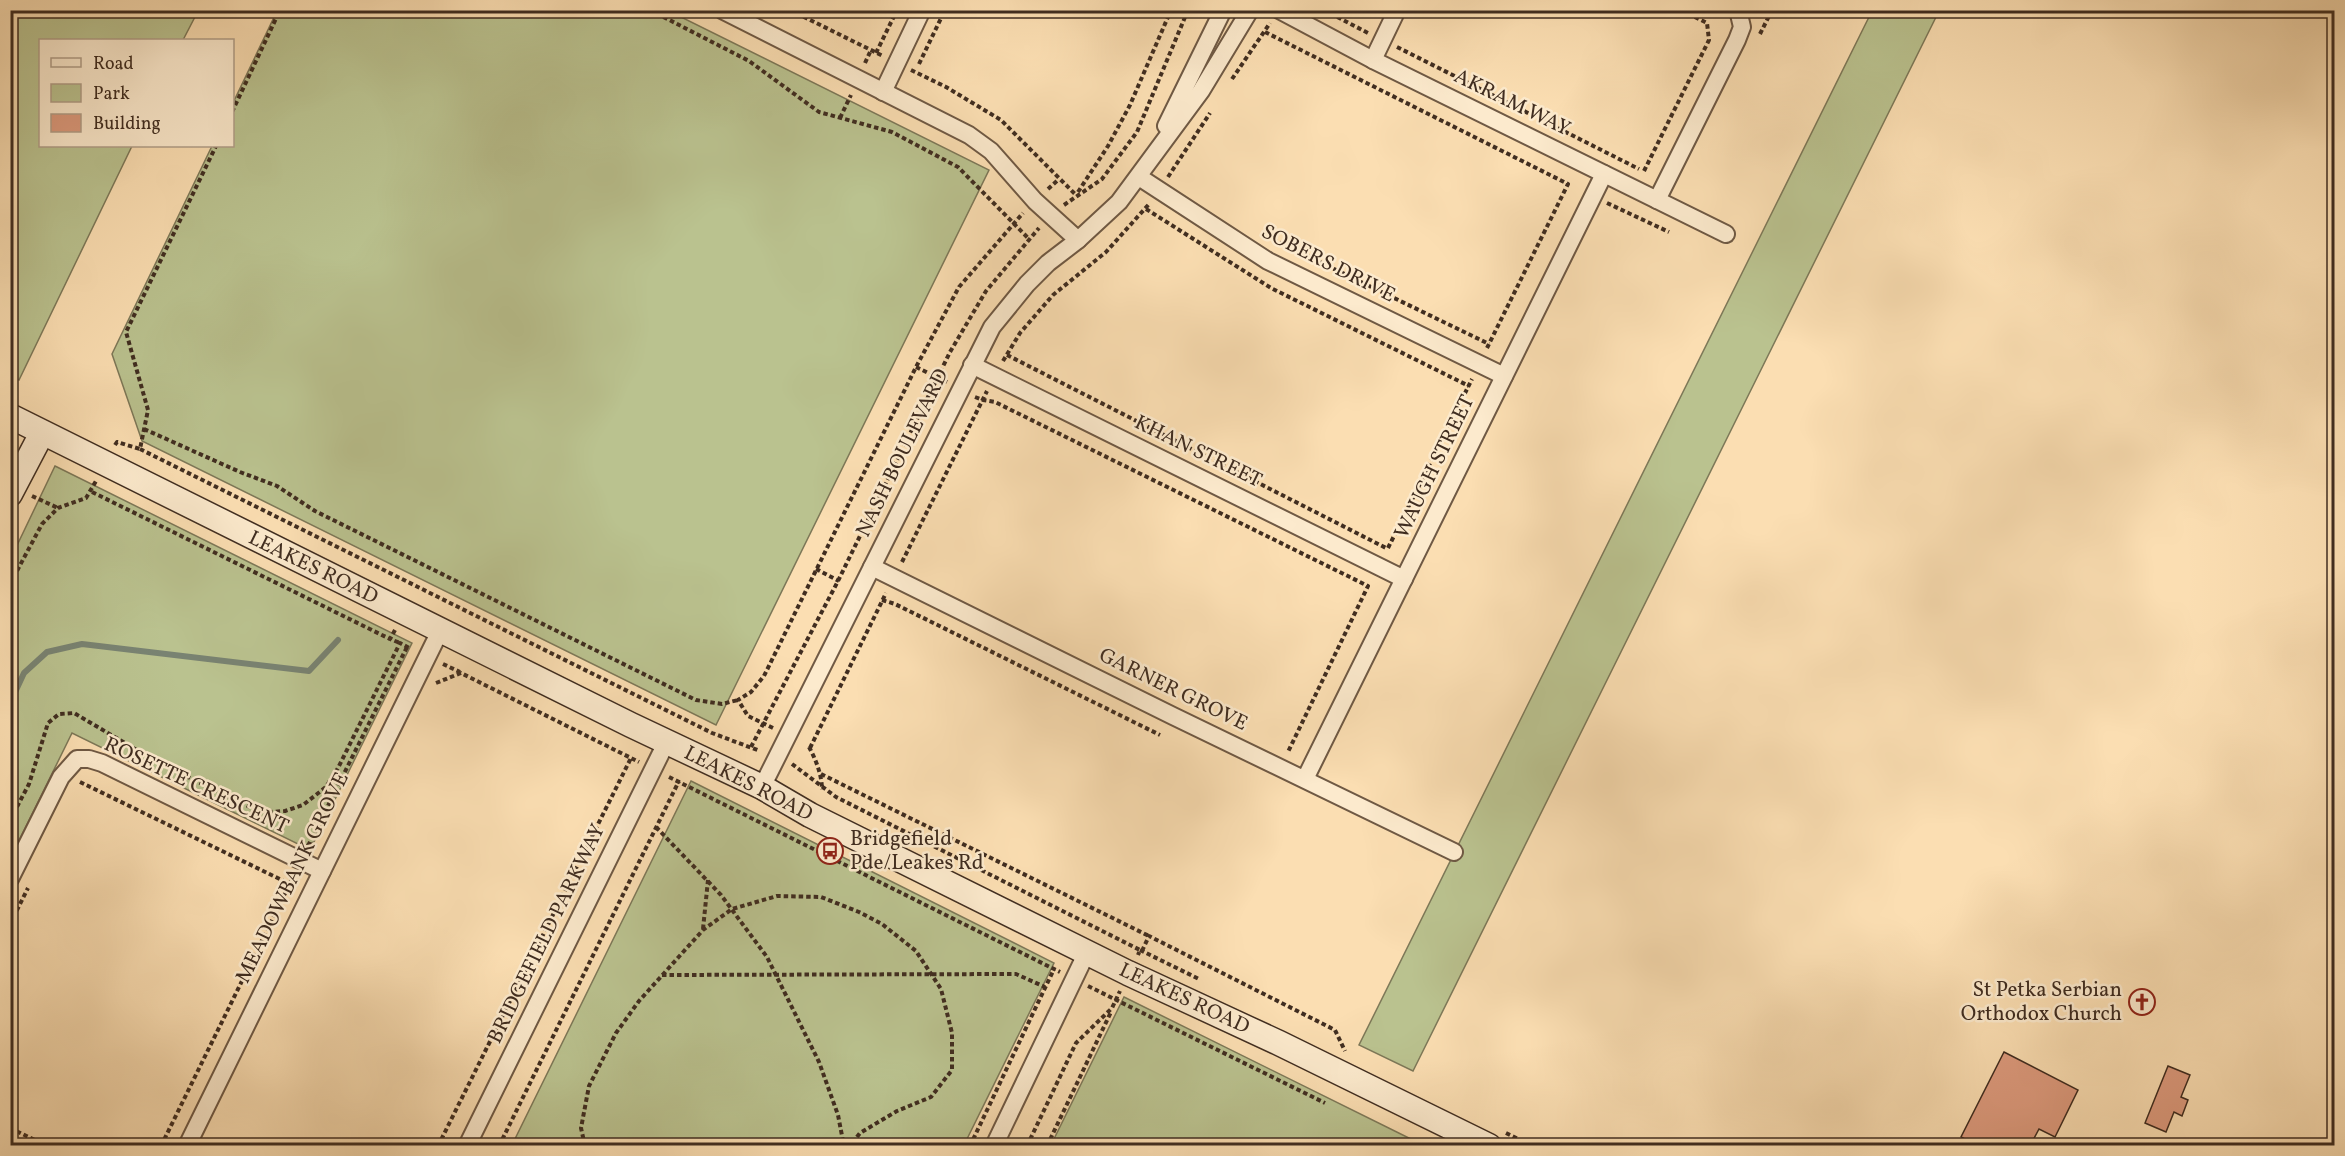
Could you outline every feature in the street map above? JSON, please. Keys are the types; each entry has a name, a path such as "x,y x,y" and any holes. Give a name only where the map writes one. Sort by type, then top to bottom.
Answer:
{"street":[{"path":"722,10 969,135 991,151 1035,201 1078,240"},
{"path":"883,92 922,10"},
{"name":"NASH BOULEVARD","path":"1139,177 1222,10"},
{"name":"NASH BOULEVARD","path":"762,787 992,327 1019,293 1048,263 1078,240 1119,202 1201,91 1250,10"},
{"path":"1373,60 1397,10"},
{"path":"1657,200 1737,40 1742,27 1738,10"},
{"name":"AKRAM WAY","path":"1277,14 1726,234"},
{"name":"WAUGH STREET","path":"1305,779 1604,174"},
{"name":"SOBERS DRIVE","path":"1139,177 1268,261 1504,376"},
{"name":"KHAN STREET","path":"972,364 1404,579"},
{"name":"LEAKES ROAD","path":"10,416 666,743 762,787 810,815 1128,974 1279,1042 1489,1146"},
{"path":"10,494 42,433"},
{"name":"GARNER GROVE","path":"872,567 1454,852"},
{"name":"MEADOWBANK GROVE","path":"187,1146 440,631"},
{"name":"BRIDGEFIELD PARKWAY","path":"467,1146 666,743"},
{"name":"ROSETTE CRESCENT","path":"63,774 77,759 89,759 102,763 322,871"},
{"path":"10,879 63,774"},
{"path":"994,1146 1087,952"}],"path":[{"path":"234,108 280,10"},
{"path":"650,10 749,61 819,112 892,132 958,167 1029,239 986,291 938,377 838,581 751,747"},
{"path":"790,10 946,87 1001,120 1076,195"},
{"path":"876,53 897,10"},
{"path":"915,72 945,10"},
{"path":"1076,195 1108,146 1130,105 1170,10"},
{"path":"1076,195 1102,179 1137,132 1188,10"},
{"path":"1324,10 1666,182"},
{"path":"1644,171 1709,40 1707,23 1682,10"},
{"path":"1231,80 1277,14"},
{"path":"1265,32 1593,197 1669,232"},
{"path":"810,748 994,376 1020,333 1053,296 1106,252 1142,215 1212,110"},
{"path":"10,584 42,524 58,508 86,498 92,492 117,442 140,449 148,410 126,333 216,147"},
{"path":"1170,174 1180,180"},
{"path":"144,429 277,486 315,511 696,700 722,704 738,700 751,692 764,676 916,367 958,287 1013,224 1059,179"},
{"path":"1288,752 1568,184"},
{"path":"1265,235 1489,344"},
{"path":"1007,355 1388,548"},
{"path":"916,367 982,400 995,402 1368,586"},
{"path":"92,492 390,639"},
{"path":"816,569 860,591 895,604 1160,735"},
{"path":"10,820 28,784 48,723 59,714 67,713 74,713 87,719 157,762 256,810 285,811 303,805 326,787 338,768 400,643 1325,1103"},
{"path":"161,1146 407,647"},
{"path":"431,692 436,681 461,673"},
{"path":"738,700 748,716 810,748 821,773 823,789 797,842"},
{"path":"438,1146 631,758"},
{"path":"821,773 1335,1030 1347,1055"},
{"path":"63,774 290,884"},
{"path":"499,1146 679,781"},
{"path":"656,827 708,879 767,957 819,1062 838,1115 844,1146"},
{"path":"703,930 708,879"},
{"path":"585,1146 580,1128 589,1086 616,1033 639,1001 703,930 732,909 777,896 821,897 882,924 916,951 940,989 952,1033 952,1070 931,1097 897,1111 860,1133 850,1146"},
{"path":"1142,951 1149,936"},
{"path":"970,1146 1054,969"},
{"path":"662,975 1016,974 1045,987"},
{"path":"1047,1146 1112,1008"},
{"path":"10,1128 47,1146"}],"green space":[{"path":"10,11 198,11 184,39 39,39 39,147 132,147 19,380 10,376"},
{"path":"277,11 669,11 989,170 716,725 142,441 112,354 212,147 234,147 234,101"},
{"path":"1872,11 1939,11 1413,1071 1359,1045"},
{"path":"55,466 412,643 314,842 302,846 72,733 11,857 11,558"},
{"path":"691,781 1054,963 964,1145 512,1145"},
{"path":"1124,997 1423,1145 1051,1145"}],"building":[{"path":"2004,1052 2078,1090 2055,1137 2039,1129 2030,1146 1979,1146 1961,1137"},
{"path":"2168,1066 2190,1075 2181,1097 2188,1100 2182,1116 2174,1112 2166,1132 2145,1123"}],"waterway":[{"path":"10,703 24,673 47,652 82,644 309,671 338,640"}],"place":[{"name":"Bridgefield Pde/Leakes Rd","path":"830,851"},
{"name":"St Petka Serbian Orthodox Church","path":"2142,1002"}]}
